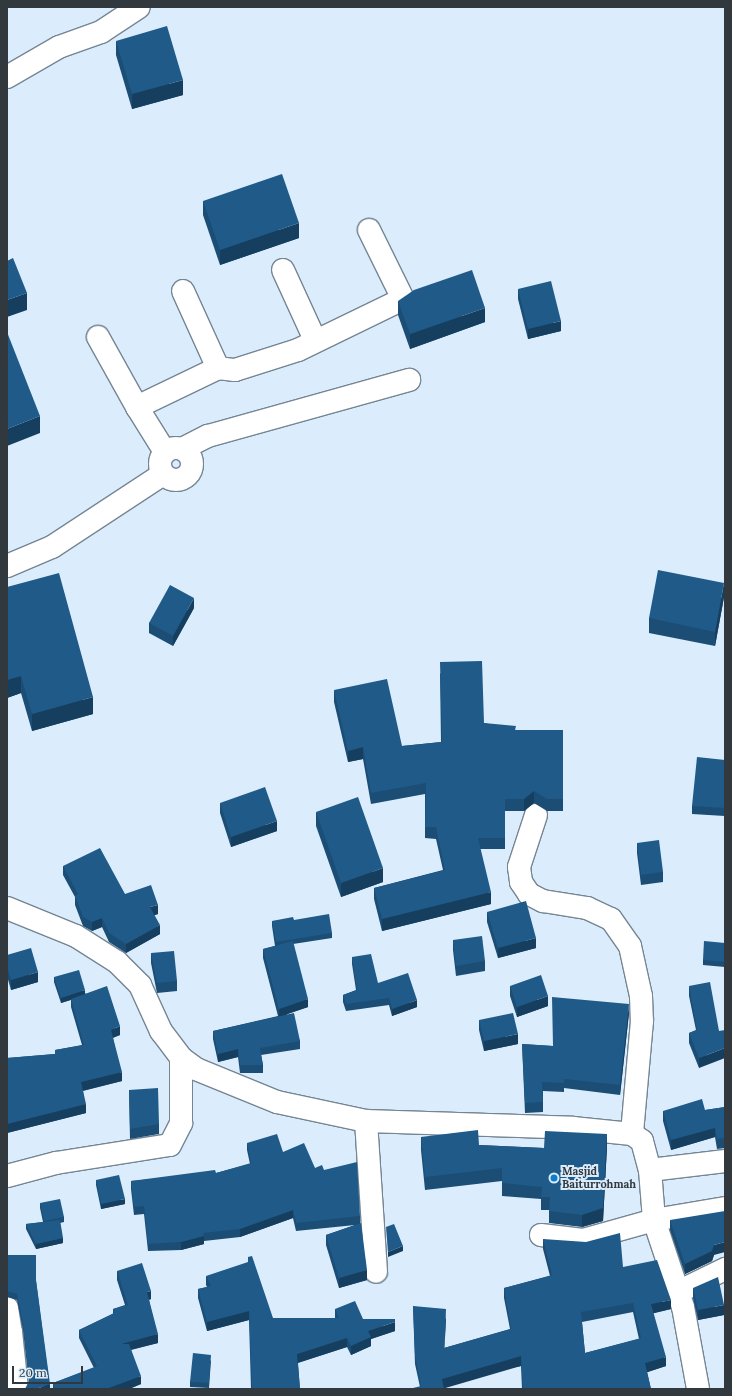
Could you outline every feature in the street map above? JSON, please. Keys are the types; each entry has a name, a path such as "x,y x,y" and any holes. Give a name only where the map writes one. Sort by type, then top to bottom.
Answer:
{"street":[{"path":"7,77 59,48 101,32 139,7"},
{"path":"137,408 218,368 235,370 298,350 315,340 403,299 369,230"},
{"path":"283,270 315,340"},
{"path":"183,291 218,368"},
{"path":"98,337 137,408 174,450 192,465 188,474 171,480 163,474 160,458 174,450 208,436 409,380"},
{"path":"7,566 52,547 163,474"},
{"path":"536,815 519,867 522,882 530,894 543,901 587,908 611,920 630,946 641,996 642,1021 632,1134"},
{"path":"7,908 76,936 121,966 140,985 160,1031 180,1058 196,1068 277,1102 366,1121 573,1128 632,1134 642,1141 650,1170 654,1220 676,1293 683,1307 698,1389"},
{"path":"7,1176 56,1162 170,1145 181,1123 180,1058"},
{"path":"366,1121 376,1272"},
{"path":"650,1170 725,1161"},
{"path":"541,1235 583,1240 654,1220 725,1208"},
{"path":"676,1293 725,1269"},
{"path":"7,1308 17,1389"}],"building":[{"path":"167,26 183,80 132,94 116,41"},
{"path":"282,174 299,223 220,250 203,201"},
{"path":"13,258 27,293 7,300 7,261"},
{"path":"472,270 485,308 410,334 398,301 414,290"},
{"path":"551,281 561,321 528,329 518,289"},
{"path":"7,332 40,416 7,429"},
{"path":"658,570 724,583 715,632 649,618"},
{"path":"59,573 93,697 32,714 21,676 7,680 7,587"},
{"path":"170,585 194,598 173,636 149,623"},
{"path":"482,661 484,723 516,726 515,730 563,730 563,799 547,799 534,791 524,799 505,799 505,838 478,838 491,892 382,919 374,888 445,870 436,827 425,827 426,783 371,793 363,747 348,751 334,690 387,679 402,746 442,742 440,662"},
{"path":"697,757 725,760 725,808 692,806"},
{"path":"265,787 277,821 231,837 220,803"},
{"path":"358,797 383,868 341,883 316,812"},
{"path":"659,840 663,872 641,875 637,843"},
{"path":"100,848 125,894 151,885 158,905 150,907 160,925 126,944 109,933 102,918 92,922 83,917 75,896 78,894 63,866"},
{"path":"526,901 536,938 498,948 487,912"},
{"path":"329,914 332,933 276,942 272,921 293,917 294,920"},
{"path":"482,936 485,961 456,966 453,940"},
{"path":"293,941 308,999 279,1009 263,949"},
{"path":"704,941 725,943 725,962 703,960"},
{"path":"31,948 38,972 11,980 7,966 7,955"},
{"path":"174,951 177,981 157,983 151,953"},
{"path":"371,954 378,983 408,973 417,1000 392,1009 389,998 346,1004 343,995 357,990 352,957"},
{"path":"79,970 85,990 61,998 54,977"},
{"path":"541,975 548,996 517,1007 510,986"},
{"path":"710,982 719,1031 725,1030 725,1048 699,1058 689,1033 697,1030 689,986"},
{"path":"107,986 120,1026 111,1030 122,1072 81,1082 86,1104 7,1124 7,1058 55,1054 55,1050 84,1045 71,999"},
{"path":"552,997 629,1004 620,1085 564,1079 564,1083 542,1082 543,1102 525,1103 522,1044 553,1046"},
{"path":"294,1013 300,1041 260,1048 263,1065 240,1065 238,1049 218,1054 213,1031"},
{"path":"513,1013 518,1034 484,1041 479,1020"},
{"path":"158,1088 159,1124 130,1129 129,1090"},
{"path":"702,1099 705,1110 725,1107 725,1138 717,1139 715,1128 671,1140 663,1111"},
{"path":"478,1130 479,1145 544,1148 545,1131 607,1134 603,1208 582,1215 549,1211 550,1197 541,1197 542,1187 502,1183 502,1168 425,1177 421,1137"},
{"path":"277,1134 283,1152 304,1143 315,1168 322,1165 324,1170 357,1162 360,1216 296,1223 293,1210 240,1229 203,1233 204,1236 181,1242 148,1244 144,1206 134,1207 131,1181 215,1170 216,1173 251,1163 247,1143"},
{"path":"119,1175 125,1199 101,1204 96,1180"},
{"path":"60,1199 64,1217 44,1221 40,1203"},
{"path":"725,1211 725,1242 714,1245 712,1251 685,1264 670,1220"},
{"path":"60,1220 63,1238 36,1244 26,1224"},
{"path":"361,1223 367,1270 339,1278 326,1235"},
{"path":"394,1224 403,1246 388,1252 386,1227"},
{"path":"620,1233 623,1267 657,1260 671,1300 651,1304 666,1357 645,1363 651,1389 523,1389 521,1356 442,1379 444,1389 409,1389 421,1386 415,1355 413,1306 446,1309 444,1348 511,1329 504,1288 552,1275 543,1239 586,1242","holes":["633,1303 641,1338 585,1353 581,1312"]},
{"path":"7,1255 36,1255 36,1280 50,1384 36,1389 25,1389 29,1381 23,1324 17,1294 7,1291"},
{"path":"252,1256 273,1318 339,1318 335,1309 355,1301 363,1319 395,1319 395,1322 368,1331 371,1337 351,1346 347,1338 297,1354 300,1389 252,1389 249,1311 207,1322 198,1289 211,1286 206,1276 248,1262 248,1257"},
{"path":"142,1263 151,1291 147,1292 158,1334 121,1344 129,1344 141,1376 106,1389 54,1389 53,1383 97,1366 79,1330 114,1313 113,1309 128,1305 117,1271"},
{"path":"718,1277 724,1305 698,1310 693,1288"},
{"path":"193,1353 211,1355 209,1383 190,1382"}],"place":[{"name":"Masjid Baiturrohmah","path":"554,1178"}]}
